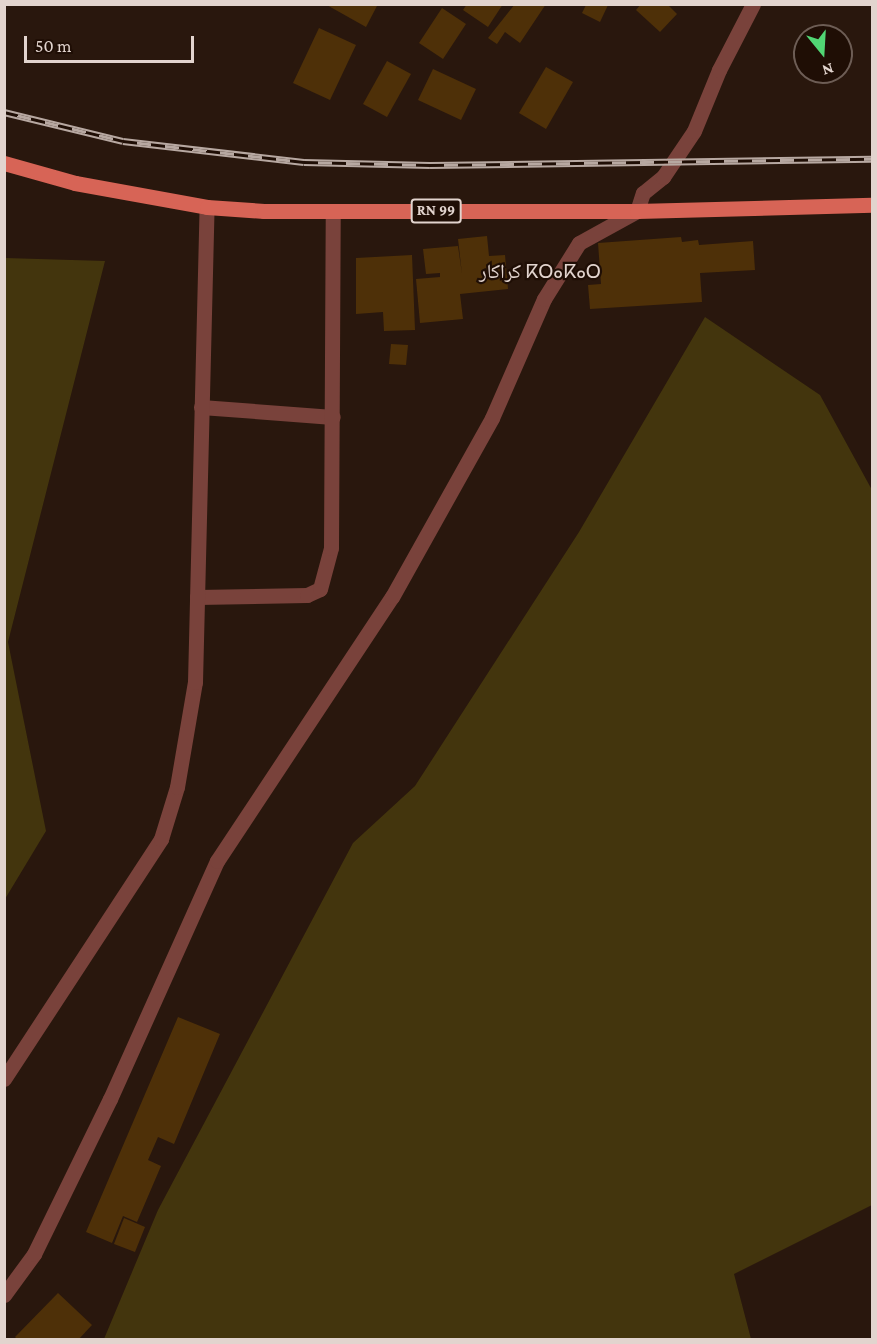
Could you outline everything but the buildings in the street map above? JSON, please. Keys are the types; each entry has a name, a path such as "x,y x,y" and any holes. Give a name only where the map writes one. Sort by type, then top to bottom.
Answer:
{"main road":[{"name":"RN 99","path":"4,163 75,183 207,207 333,212 637,211 873,205"}],"street":[{"path":"4,1295 34,1254 110,1099 217,861 392,597 492,418 544,299 579,243 637,211 643,193 663,177 694,131 718,70 753,4"},
{"path":"4,1079 161,839 177,787 195,682 207,207"},
{"path":"197,597 307,595 320,589 332,548 333,212"},
{"path":"201,407 333,417"}],"shaded area":[{"path":"5,258 105,261 8,642 46,831 5,899"},
{"path":"705,317 820,395 872,490 872,1205 734,1274 751,1339 104,1339 158,1210 353,843 415,786 579,532"}],"railway":[{"path":"4,112 123,141 304,162 430,165 872,159"}],"district":[{"name":"كراكار ⴽⵔⴰⴽⴰⵔ","path":"540,271"}]}
